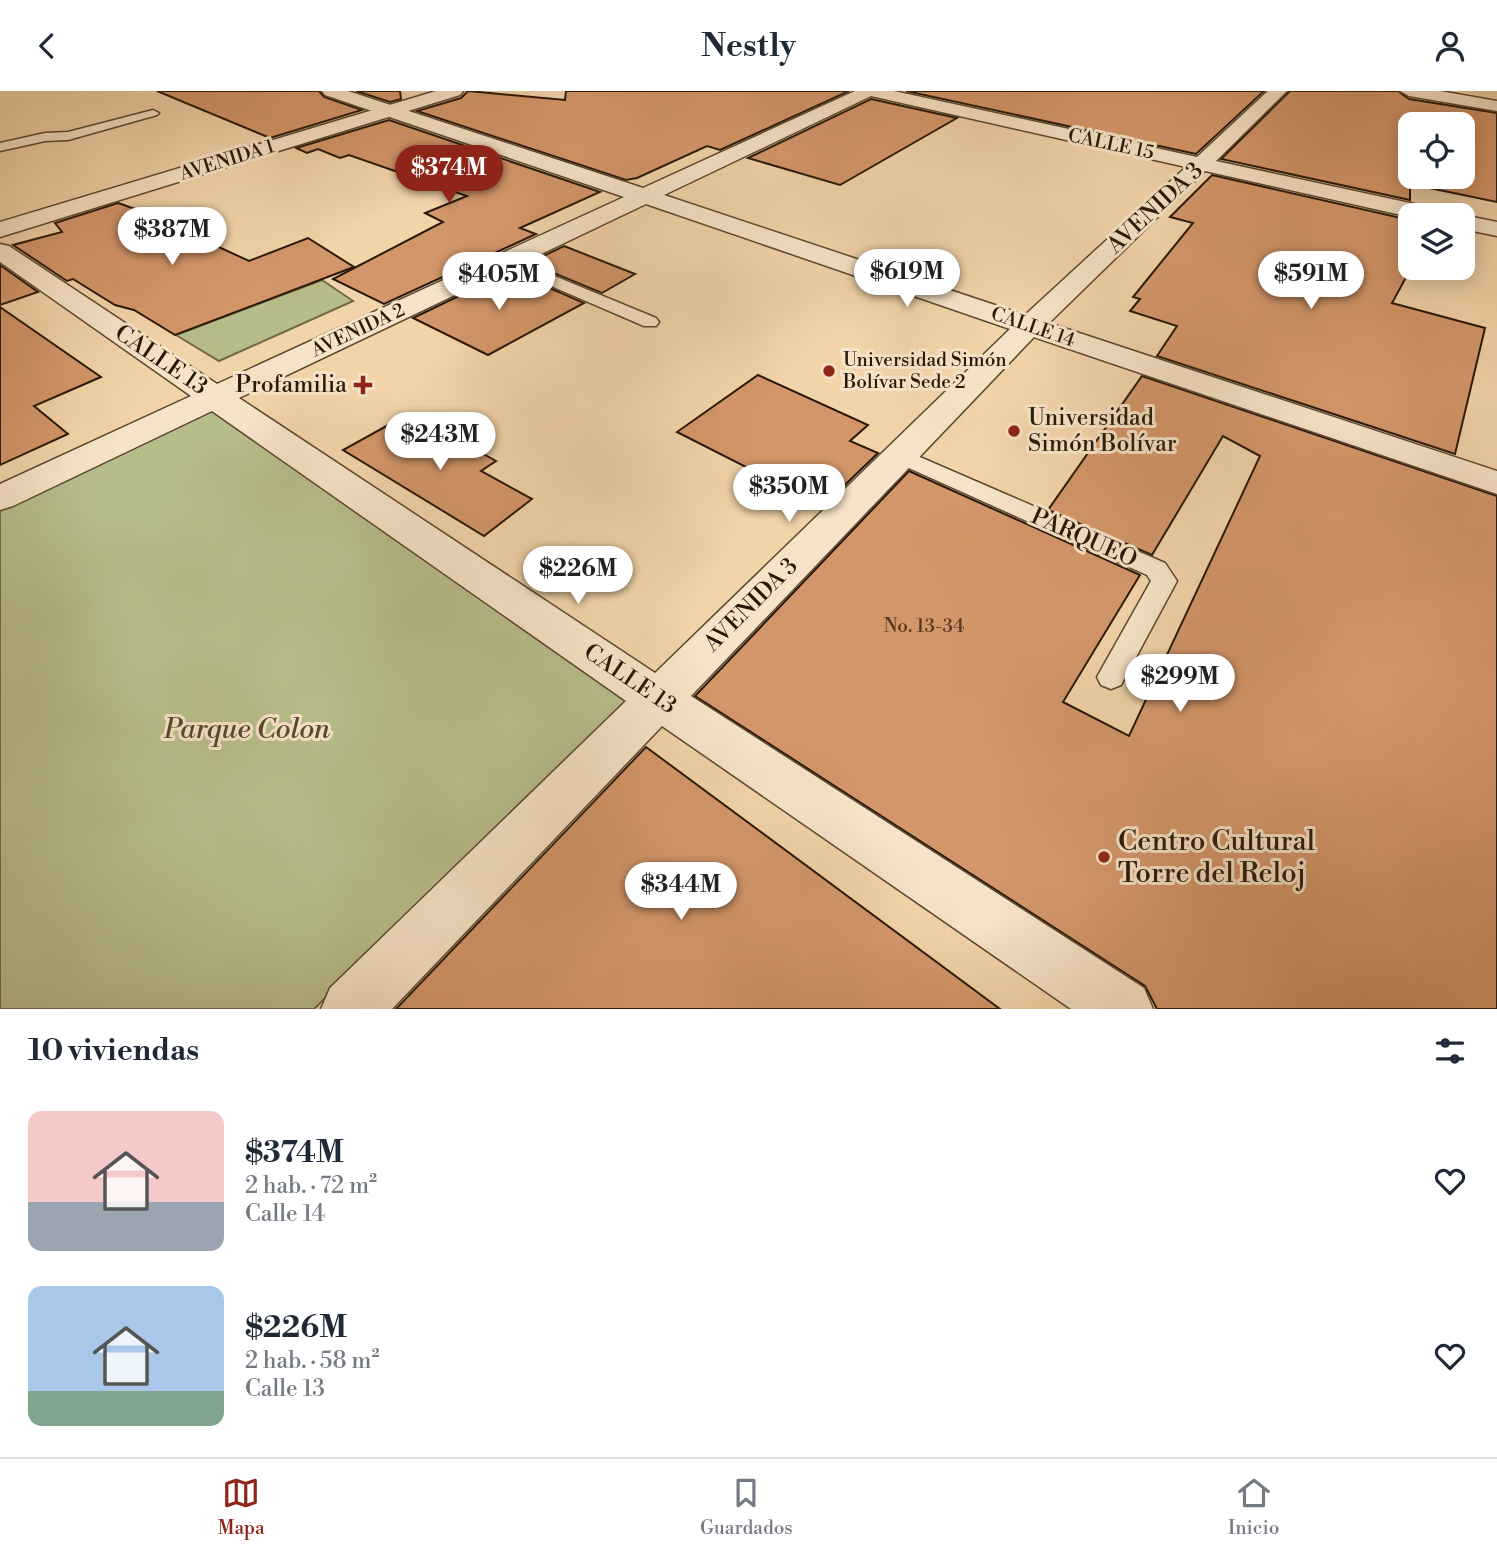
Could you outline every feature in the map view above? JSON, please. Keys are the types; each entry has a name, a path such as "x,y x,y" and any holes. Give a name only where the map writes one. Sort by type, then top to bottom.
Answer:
{"street":[{"name":"AVENIDA 1","path":"0,230 454,91"},
{"name":"CALLE 15","path":"869,91 1398,207"},
{"name":"AVENIDA 2","path":"0,498 869,91"},
{"name":"AVENIDA 3","path":"351,1009 1029,326 1278,91"},
{"path":"1409,91 1497,106"},
{"name":"CALLE 14","path":"339,92 1497,483"},
{"path":"1475,224 1497,229"},
{"name":"CALLE 13","path":"0,251 658,699 1123,1009"}],"lane":[{"path":"0,148 45,137 68,136 153,113"},
{"path":"506,261 650,322"},
{"name":"PARQUEO","path":"899,455 1156,569 1162,575 1164,581 1111,677"}],"green space":[{"path":"322,280 353,301 219,361 176,335"},
{"name":"Parque Colon","path":"211,402 630,700 314,1009 0,1009 0,505"}],"building":[{"path":"157,91 319,91 324,97 362,110 270,138"},
{"path":"356,91 400,91 401,99 390,102"},
{"path":"468,91 565,100 566,91 849,91 720,150 707,146 637,178 626,180 417,111 461,98"},
{"path":"906,91 1264,91 1196,154"},
{"path":"1290,91 1398,91 1409,99 1497,113 1497,202 1434,189 1475,189 1475,112 1398,112 1398,189 1410,189 1410,200 1221,159"},
{"path":"871,99 957,118 840,185 748,158"},
{"path":"389,120 600,192 520,228 536,234 384,304 333,279 443,222 425,213 467,196 349,155 340,158 318,149 307,153 296,148"},
{"path":"1212,175 1398,217 1398,280 1405,280 1392,303 1485,328 1455,454 1157,356 1177,326 1130,311 1140,299 1133,297 1193,223 1170,217"},
{"path":"118,203 249,261 308,238 354,267 175,335 134,310 115,305 73,279 67,281 13,245 62,232 55,223"},
{"path":"564,246 635,274 602,293 529,263"},
{"path":"0,265 38,292 0,305"},
{"path":"511,271 584,303 488,355 413,318"},
{"path":"0,307 101,377 34,406 68,434 0,465"},
{"path":"758,375 868,425 850,441 878,453 823,506 677,432"},
{"path":"1142,376 1497,496 1497,1009 1157,1009 1145,986 695,696 909,471 1140,575 1063,702 1129,736 1260,456 1223,436 1152,555 1048,510"},
{"path":"410,413 496,461 481,471 532,499 484,536 343,450"},
{"path":"646,747 1000,1009 396,1009"}],"place":[{"name":"Universidad Simón Bolívar Sede 2","path":"829,371"},
{"name":"Profamilia","path":"363,385"},
{"name":"Universidad Simón Bolívar","path":"1014,431"},
{"name":"Centro Cultural Torre del Reloj","path":"1104,857"}]}
